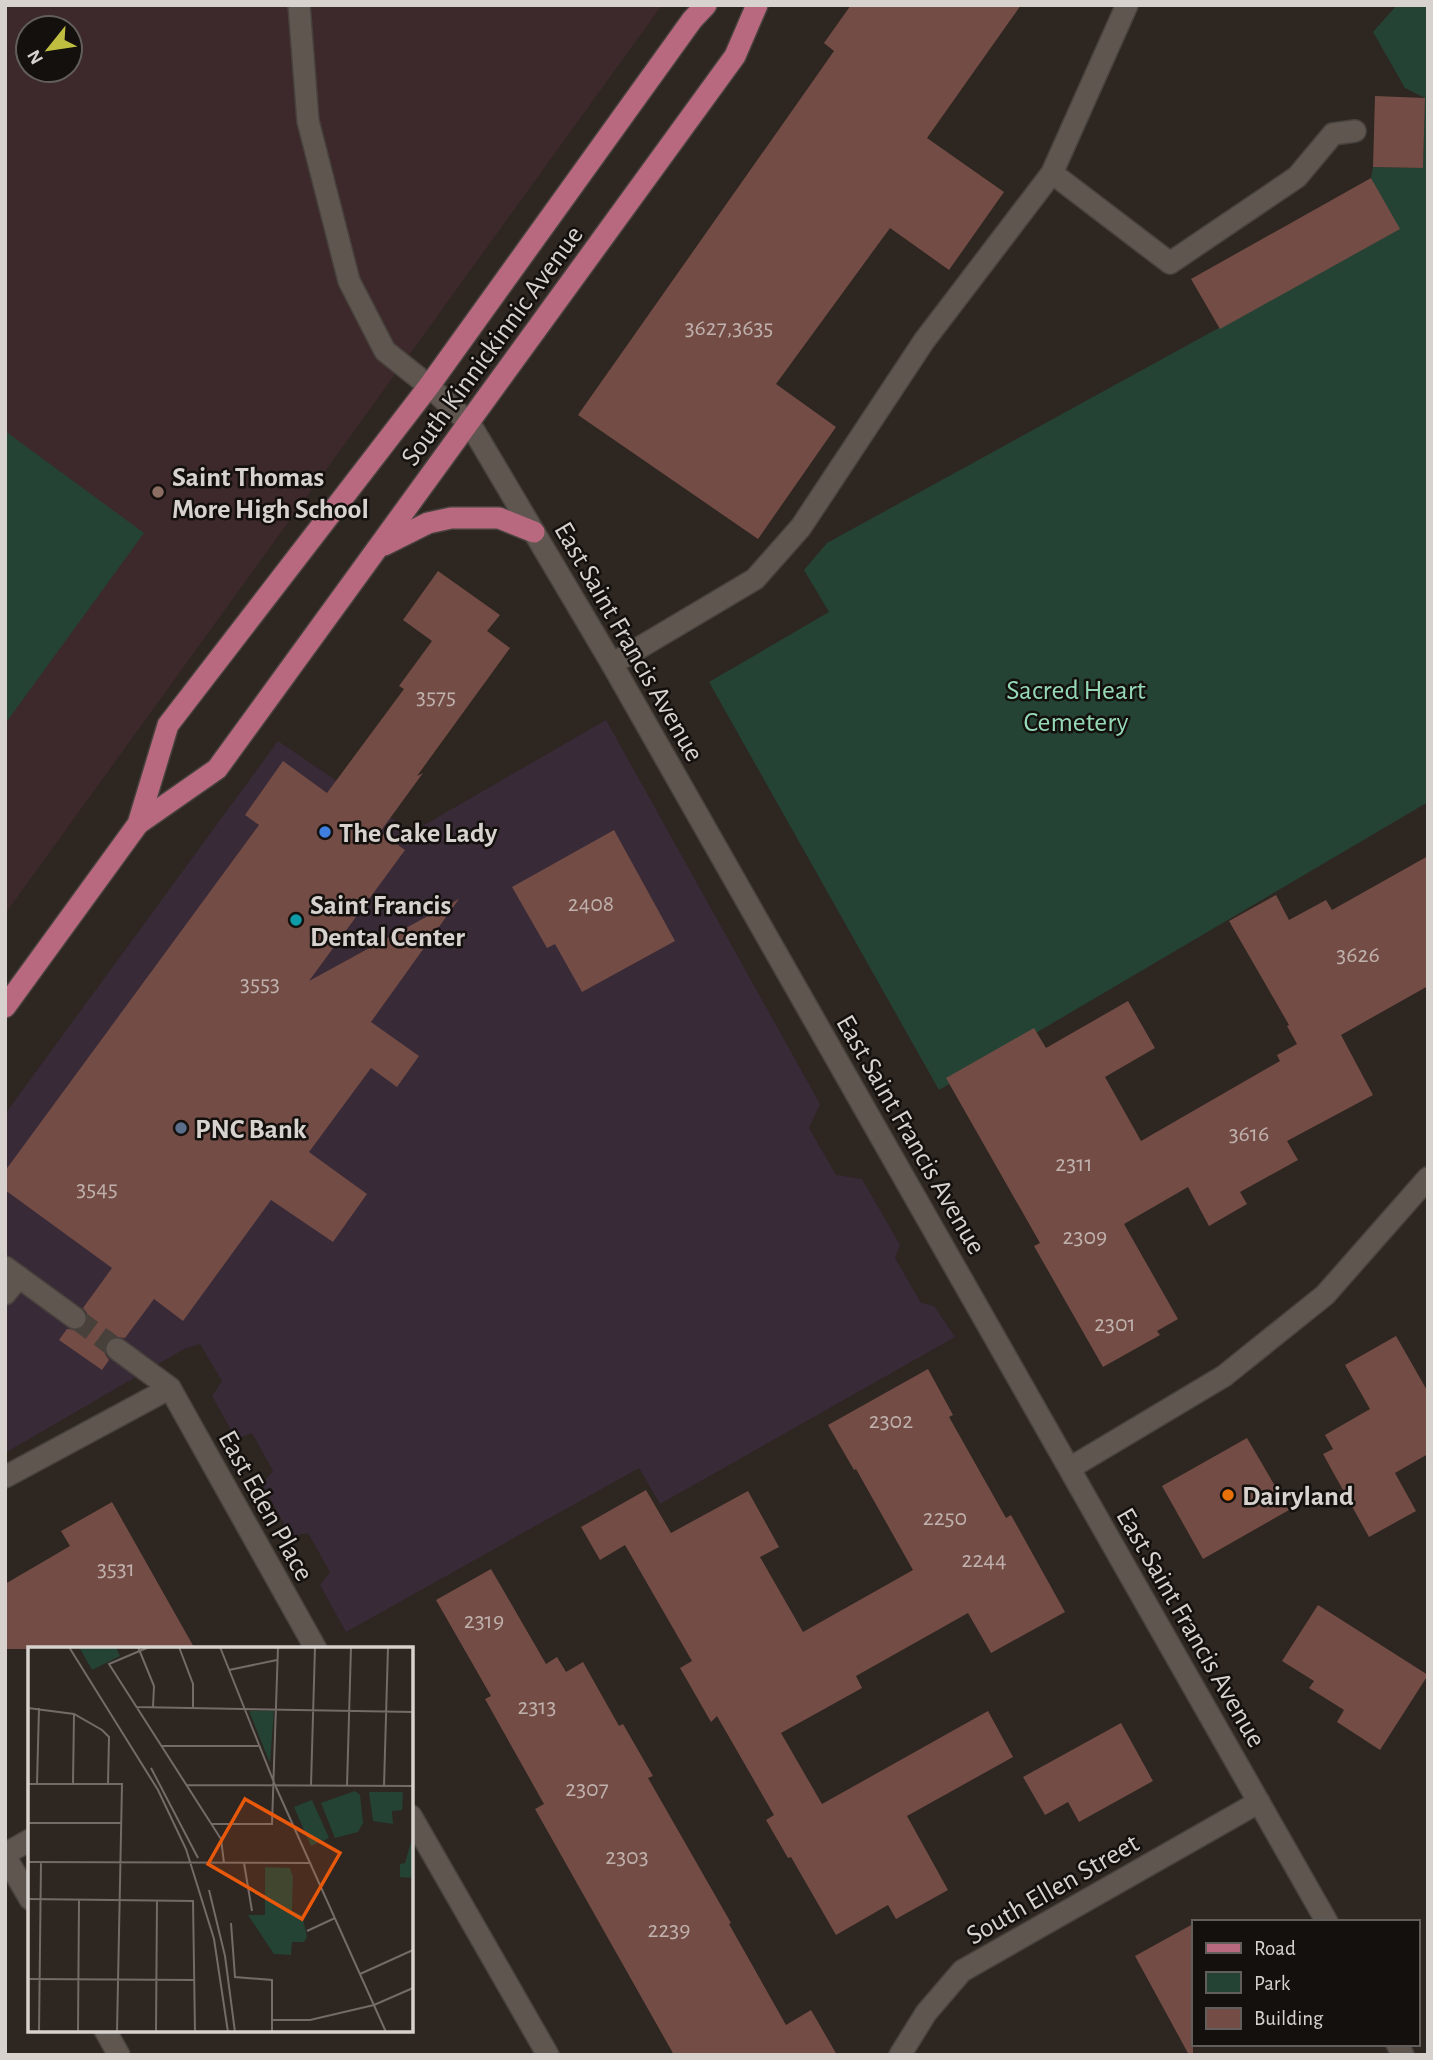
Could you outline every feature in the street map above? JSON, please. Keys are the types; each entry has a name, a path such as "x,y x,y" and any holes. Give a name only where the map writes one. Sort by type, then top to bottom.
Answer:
{"main road":[{"name":"South Kinnickinnic Avenue","path":"5,1007 138,824 168,726 429,386 692,20 706,5"},
{"name":"South Kinnickinnic Avenue","path":"138,824 217,769 735,56 757,5"},
{"path":"379,547 428,523 451,518 499,518 534,532"}],"street":[{"name":"East Saint Francis Avenue","path":"299,5 308,121 349,281 385,351 429,386 470,424 612,664 1326,1920"},
{"path":"612,664 755,579 801,527 924,341 1052,173 1127,5"},
{"path":"1052,173 1170,263 1297,177 1333,134 1354,131"},
{"path":"1070,1468 1224,1376 1325,1295 1428,1178"},
{"path":"5,1294 12,1272 75,1318"},
{"path":"5,1477 170,1388 117,1349"},
{"name":"East Eden Place","path":"170,1388 315,1647"},
{"name":"South Ellen Street","path":"900,2055 926,2013 961,1972 1259,1802"},
{"path":"413,1819 548,2055"},
{"path":"28,1841 5,1855 28,1895"},
{"path":"106,2032 119,2055"}],"shaded area":[{"name":"Saint Thomas More High School","path":"5,5 662,5 5,914"},
{"path":"606,720 820,1104 809,1128 836,1175 862,1179 900,1245 895,1258 921,1303 934,1306 955,1337 660,1504 639,1468 346,1632 320,1585 330,1572 308,1533 291,1536 262,1484 273,1471 252,1433 236,1439 212,1396 222,1381 200,1344 184,1349 5,1453 5,1114 278,741 412,832"}],"green space":[{"name":"Sacred Heart Cemetery","path":"1397,5 1428,5 1428,802 939,1090 709,682 829,612 804,570 827,543 1399,229 1371,178 1373,167 1423,168 1425,98 1405,88 1373,32"},
{"path":"5,431 144,533 5,724"}],"building":[{"path":"851,5 1021,5 927,138 1004,192 949,270 890,228 776,384 836,427 758,539 578,415 834,51 824,43"},
{"path":"1375,96 1425,98 1423,168 1373,167"},
{"path":"1371,178 1400,229 1220,329 1191,279"},
{"path":"438,571 500,615 487,631 510,648 380,832 405,850 309,981 459,899 371,1022 419,1056 397,1087 371,1068 309,1152 367,1194 333,1242 271,1200 183,1321 154,1299 125,1338 112,1337 106,1342 105,1354 109,1360 102,1370 59,1340 67,1329 80,1330 86,1325 87,1313 83,1308 112,1268 5,1190 5,1171 259,825 245,815 283,761 327,793 404,689 399,686 432,641 403,620"},
{"path":"614,830 675,941 582,992 555,944 547,948 512,887"},
{"path":"1428,856 1428,986 1341,1035 1373,1095 1287,1141 1298,1160 1240,1192 1247,1204 1209,1226 1188,1187 1124,1224 1178,1319 1157,1331 1160,1335 1103,1367 1034,1246 1040,1243 946,1078 1034,1028 1046,1048 1128,1001 1155,1048 1105,1077 1141,1141 1280,1061 1277,1055 1297,1044 1287,1026 1289,1025 1229,921 1276,895 1289,920 1326,900 1332,910"},
{"path":"1396,1336 1428,1392 1428,1454 1395,1473 1416,1511 1369,1537 1323,1454 1333,1449 1325,1435 1370,1409 1345,1365"},
{"path":"928,1369 953,1415 949,1417 1006,1518 1011,1515 1065,1612 991,1653 968,1613 856,1676 862,1688 781,1733 822,1804 988,1711 1013,1757 907,1816 948,1890 896,1919 888,1905 836,1935 791,1857 788,1858 766,1820 774,1815 717,1716 711,1722 680,1668 692,1661 625,1545 600,1560 581,1527 646,1490 671,1533 748,1491 779,1547 760,1557 803,1632 913,1570 828,1425"},
{"path":"1247,1438 1289,1510 1203,1559 1162,1486"},
{"path":"112,1502 194,1647 5,1649 5,1584 70,1546 61,1531"},
{"path":"491,1569 546,1664 557,1657 566,1672 583,1662 619,1726 623,1724 653,1776 648,1778 786,2025 811,2010 837,2055 674,2055 535,1809 544,1804 485,1699 491,1696 436,1600"},
{"path":"1318,1605 1428,1675 1380,1750 1337,1722 1344,1710 1309,1688 1314,1681 1282,1661"},
{"path":"1121,1723 1153,1781 1079,1822 1068,1802 1045,1815 1023,1777"},
{"path":"1192,1925 1193,2055 1189,2055 1135,1956"}],"tunnel":[{"path":"75,1318 117,1349"}],"place":[{"name":"Saint Thomas More High School","path":"158,492"},
{"name":"The Cake Lady","path":"325,832"},
{"name":"Saint Francis Dental Center","path":"296,920"},
{"name":"PNC Bank","path":"181,1128"},
{"name":"Dairyland","path":"1228,1495"}]}
